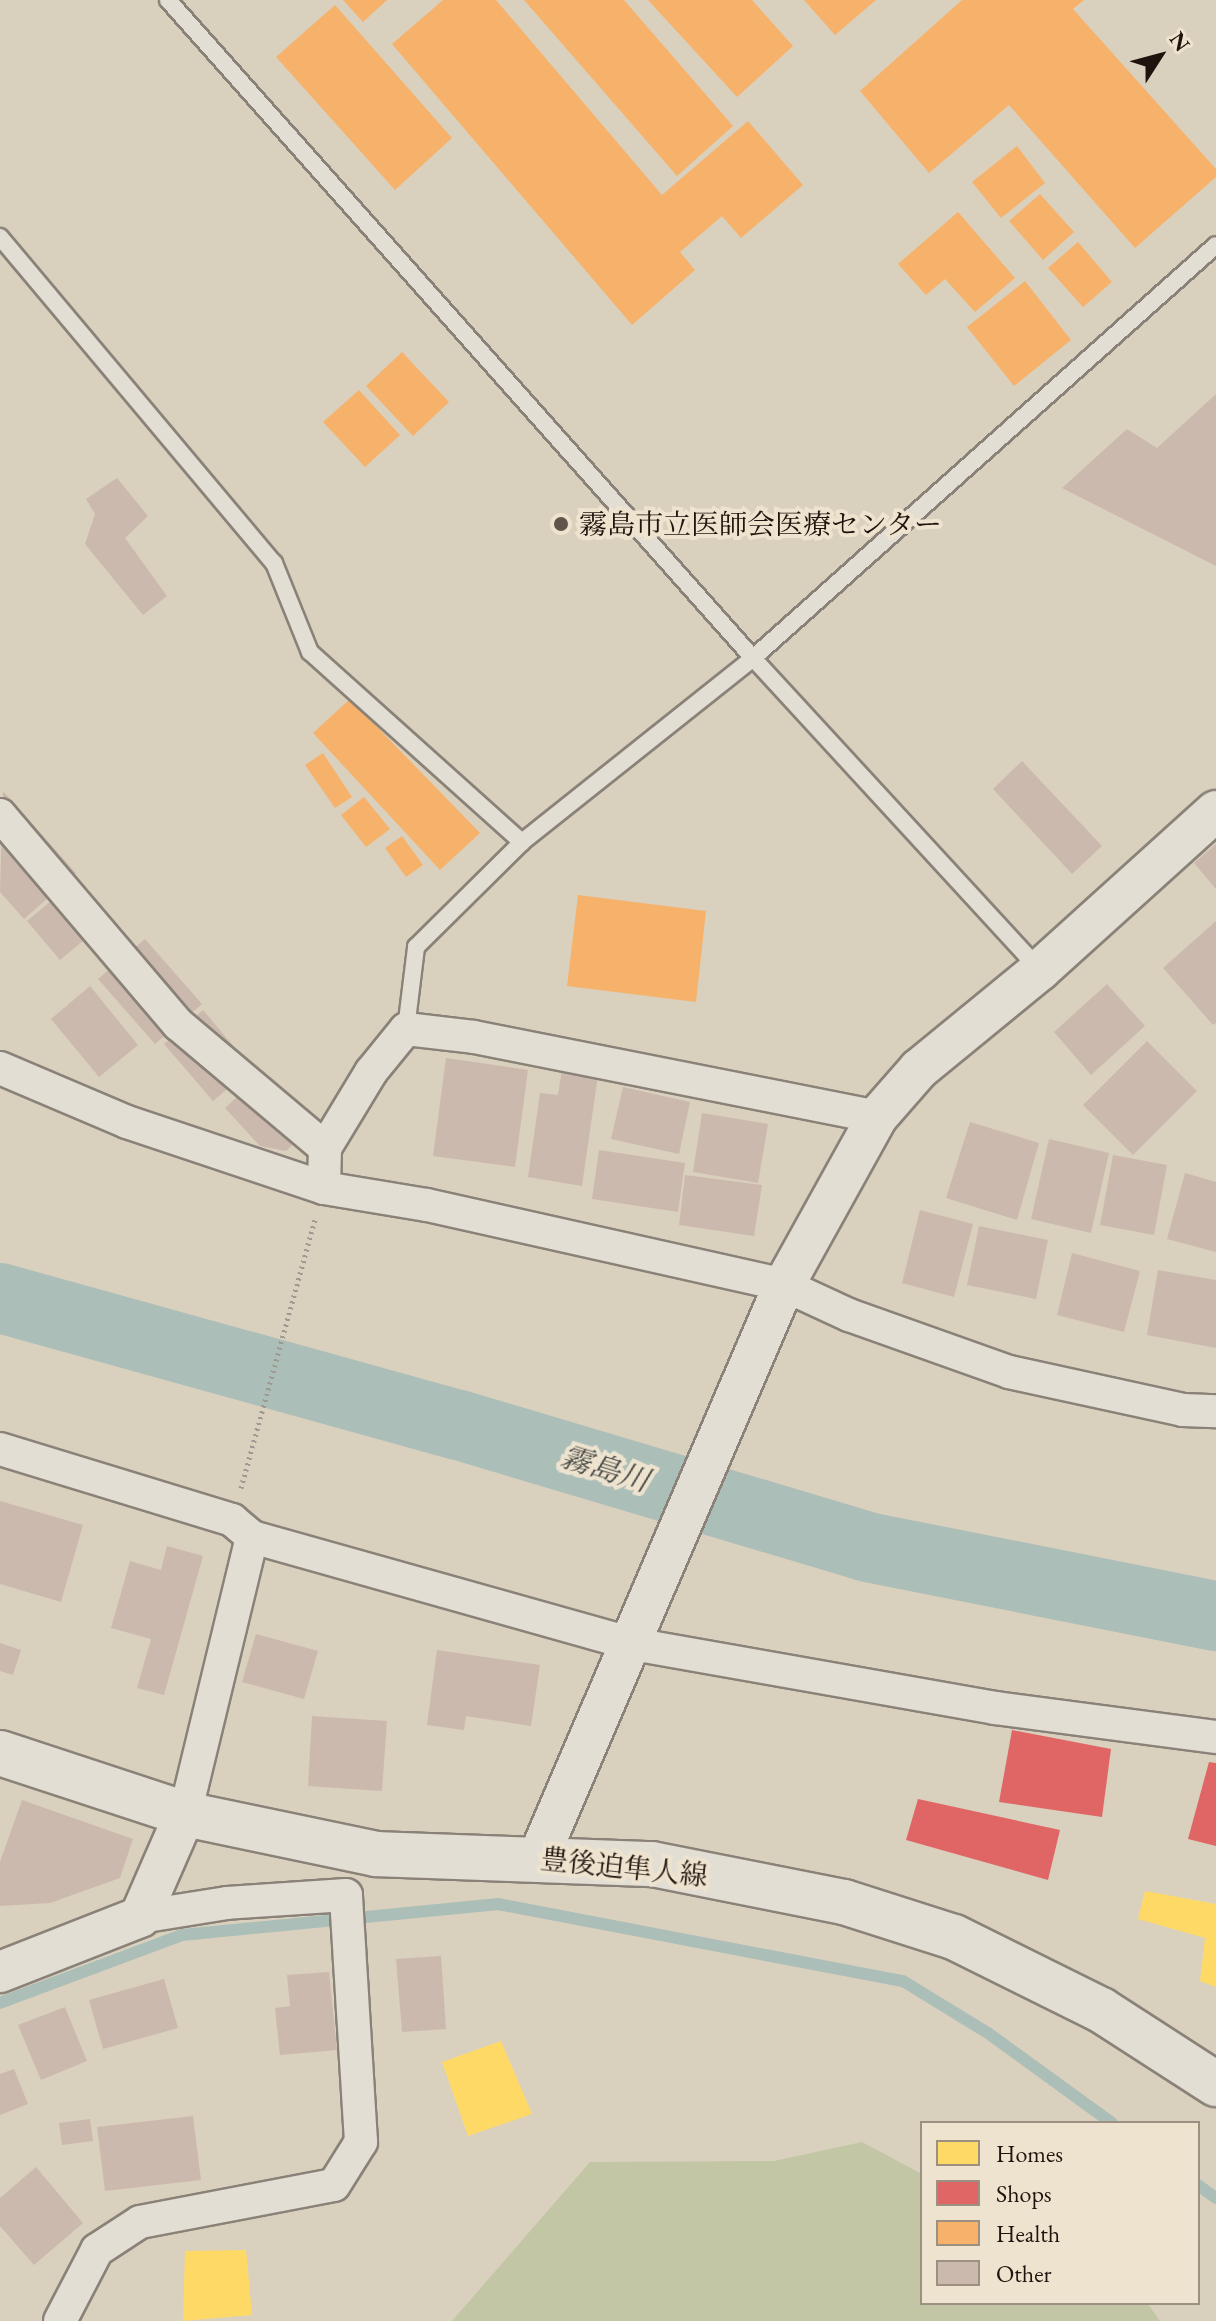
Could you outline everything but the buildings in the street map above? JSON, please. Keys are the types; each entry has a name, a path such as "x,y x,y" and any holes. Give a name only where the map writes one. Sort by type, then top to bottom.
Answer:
{"main road":[{"name":"豊後迫隼人線","path":"0,1753 185,1814 376,1854 539,1856 652,1864 844,1902 954,1937 1101,2010 1216,2084"}],"street":[{"path":"539,1856 633,1644 784,1285 877,1117 919,1069 1040,970 1216,811"},
{"path":"0,815 178,1024 325,1148"},
{"path":"324,1188 325,1148 371,1072 406,1029 474,1037 877,1117"},
{"path":"0,1068 127,1122 324,1188 427,1205 784,1285 849,1315 1009,1372 1183,1410 1216,1411"},
{"path":"0,1449 242,1529 633,1644 995,1708 1216,1737"},
{"path":"140,1917 185,1814 242,1529"},
{"path":"0,1972 140,1917 227,1903 346,1895 361,2142 334,2185 140,2222 97,2250 60,2321"}],"lane":[{"path":"168,0 753,658 1040,970"},
{"path":"0,237 274,563 310,652 522,842"},
{"path":"406,1029 416,947 522,842 753,658 1216,245"}],"path":[{"path":"242,1529 324,1188"}],"green space":[{"path":"862,2142 920,2173 920,2305 1148,2305 1160,2321 452,2321 590,2162 774,2161"}],"waterway":[{"name":"霧島川","path":"0,1298 459,1425 867,1547 1216,1616"},
{"path":"0,2003 182,1935 498,1904 903,1981 988,2033 1109,2121"},
{"path":"1200,2186 1216,2198"}],"place":[{"name":"霧島市立医師会医療センター","path":"561,524"}]}
